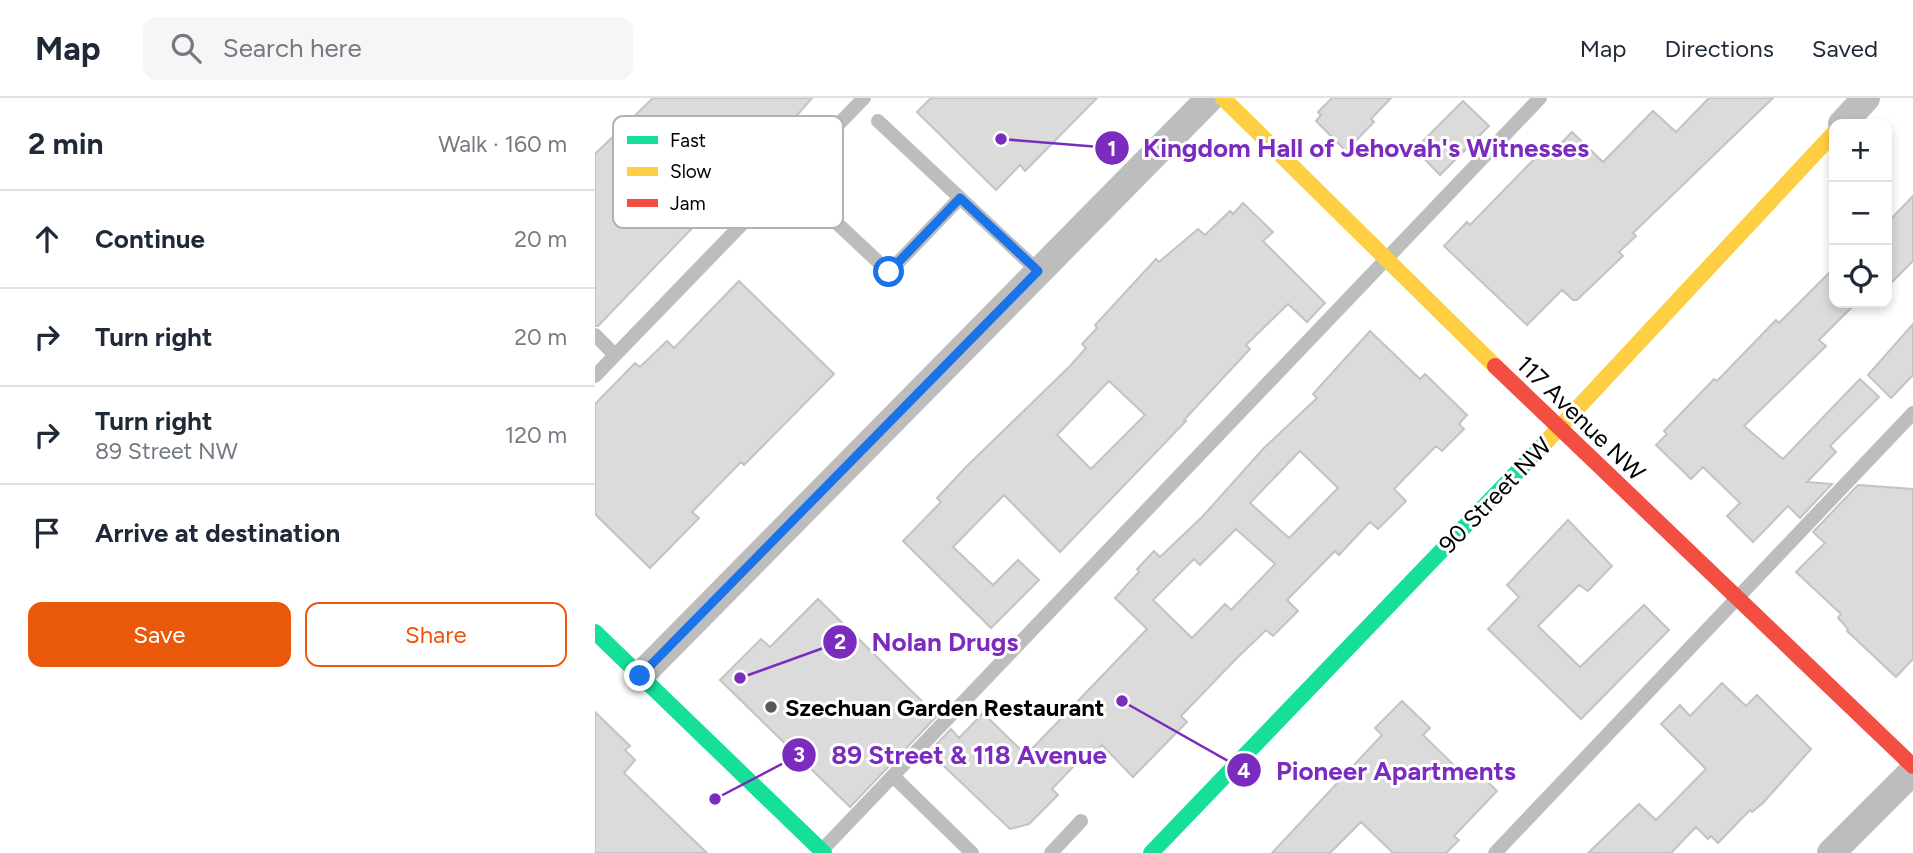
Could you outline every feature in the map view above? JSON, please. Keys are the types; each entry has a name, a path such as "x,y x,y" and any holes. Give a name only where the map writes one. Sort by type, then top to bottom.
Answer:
{"street":[{"path":"640,676 1210,98"},
{"name":"117 Avenue NW","path":"1223,98 1559,429 1913,768"},
{"path":"1847,119 1866,98"},
{"name":"90 Street NW","path":"1151,853 1559,429 1829,137"},
{"path":"595,632 823,852"},
{"path":"1831,853 1913,768"}],"lane":[{"path":"843,120 864,98"},
{"path":"823,852 1540,98"},
{"path":"877,121 1038,271"},
{"path":"842,228 889,272 960,198"},
{"path":"595,376 738,228"},
{"path":"595,335 615,355"},
{"path":"1495,853 1913,413"},
{"path":"893,776 972,853"},
{"path":"1051,853 1081,821"}],"building":[{"path":"653,98 812,98 796,116 634,116"},
{"path":"931,98 1097,98 1025,171 1020,165 996,190 917,112"},
{"path":"1332,98 1391,98 1371,119 1374,122 1346,151 1316,121 1321,115 1318,112"},
{"path":"1709,98 1773,98 1633,233 1636,236 1619,252 1623,256 1577,300 1573,300 1562,290 1527,325 1444,246 1467,222 1470,225 1541,152 1547,158 1572,132 1603,162 1653,111 1676,132"},
{"path":"1463,101 1489,126 1440,175 1415,149"},
{"path":"613,137 613,228 692,228 598,326 595,326 595,154"},
{"path":"1913,196 1913,261 1892,282 1892,245 1892,218"},
{"path":"1243,203 1273,232 1263,241 1325,303 1307,322 1288,304 1246,345 1250,349 1184,420 1186,421 1060,552 1004,495 953,547 993,585 1018,560 1039,580 991,628 903,541 941,502 937,498 966,467 1070,366 1086,348 1082,344 1097,328 1095,325 1156,259 1159,262 1198,229 1205,235 1230,211 1233,214","holes":["1109,381 1145,415 1091,469 1057,435"]},
{"path":"1829,273 1829,308 1851,308 1819,340 1826,346 1744,426 1783,459 1860,379 1879,397 1830,446 1836,452 1807,482 1832,484 1800,518 1788,506 1753,542 1727,516 1740,503 1703,467 1691,479 1656,445 1667,434 1664,431 1714,379 1717,381 1776,320 1779,323"},
{"path":"739,281 834,374 744,465 741,462 692,512 699,518 650,568 595,514 595,404 635,363 640,367 667,341 674,348"},
{"path":"1913,324 1913,375 1891,398 1868,375"},
{"path":"1370,331 1420,379 1425,374 1467,415 1459,424 1464,429 1442,451 1436,446 1394,489 1406,501 1378,529 1370,522 1339,555 1335,551 1287,600 1298,611 1273,636 1266,630 1235,660 1181,716 1187,722 1133,777 1102,745 1091,756 1087,752 1052,789 1058,795 1029,824 1010,829 929,752 951,729 959,738 983,713 1026,755 1147,629 1115,598 1139,572 1137,569 1154,551 1160,557 1203,516 1263,449 1317,398 1313,394","holes":["1300,451 1338,488 1289,538 1250,503","1236,529 1275,564 1231,610 1225,604 1192,638 1153,600 1194,559 1200,565"]},
{"path":"1858,485 1913,489 1913,659 1896,677 1847,631 1838,618 1841,614 1796,572 1825,543 1813,532"},
{"path":"1568,520 1612,566 1588,591 1579,585 1538,626 1580,667 1644,605 1669,630 1581,719 1488,629 1519,597 1507,585"},
{"path":"818,599 937,716 850,807 720,680 761,639 770,647"},
{"path":"1722,683 1746,706 1757,695 1811,749 1763,803 1752,812 1750,810 1718,843 1711,836 1708,839 1696,827 1671,853 1588,853 1639,804 1656,820 1706,769 1661,724 1680,705 1690,716"},
{"path":"1402,701 1430,728 1423,735 1463,774 1471,766 1497,791 1454,836 1459,840 1446,853 1393,853 1361,822 1330,853 1272,853 1382,735 1375,728"},
{"path":"595,712 630,746 625,750 635,760 624,773 707,853 595,853"}],"traffic: fast":[{"path":"1151,853 1545,443"},
{"path":"595,632 824,853"}],"traffic: slow":[{"path":"1223,98 1495,366"},
{"path":"1545,443 1829,138"}],"traffic: jam":[{"path":"1495,366 1913,766"}],"place":[{"name":"Kingdom Hall of Jehovah's Witnesses","path":"1001,139"},
{"name":"Nolan Drugs","path":"740,678"},
{"name":"Pioneer Apartments","path":"1122,701"},
{"name":"Szechuan Garden Restaurant","path":"771,707"},
{"name":"89 Street & 118 Avenue","path":"715,799"}],"route":[{"path":"640,676 1038,271 960,198 889,272"}]}
